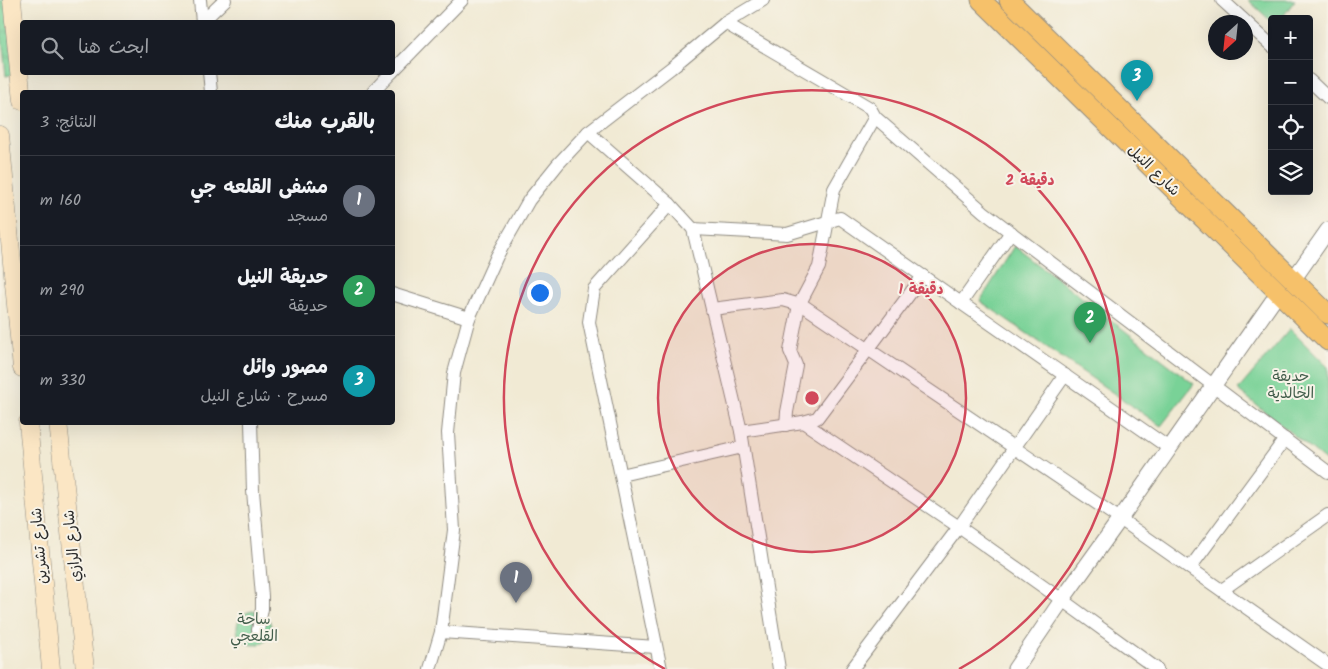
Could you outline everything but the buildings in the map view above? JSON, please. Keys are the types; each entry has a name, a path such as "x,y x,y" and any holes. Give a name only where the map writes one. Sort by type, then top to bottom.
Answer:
{"main road":[{"path":"12,0 21,90"},
{"name":"شارع النيل","path":"981,0 1286,286 1328,314"},
{"name":"شارع النيل","path":"1009,0 1286,286 1328,341"},
{"path":"0,135 20,348"},
{"name":"شارع تشرين","path":"28,425 51,669"},
{"name":"شارع الرازي","path":"58,425 86,669"}],"street":[{"path":"200,0 202,20"},
{"path":"204,20 225,0"},
{"path":"395,69 462,0"},
{"path":"430,669 442,632 454,530 448,433 454,373 469,318 498,256 529,200 558,164 588,132 726,23 763,0"},
{"path":"1222,0 1268,42"},
{"path":"726,23 870,108 875,116 984,212 1328,472"},
{"path":"208,75 211,90"},
{"path":"375,90 389,75"},
{"path":"1313,84 1328,98"},
{"path":"786,424 796,365 790,351 799,305 819,268 834,189 875,116"},
{"path":"588,132 670,204 693,228 741,432 779,669"},
{"path":"661,669 589,322 594,289 670,204"},
{"path":"693,228 786,234 840,218 1170,448"},
{"path":"1015,669 1213,385 1328,230"},
{"path":"961,302 1011,232"},
{"path":"741,432 817,418 923,276"},
{"path":"395,295 469,318"},
{"path":"712,310 783,300 804,306 1120,519 1328,665"},
{"path":"852,669 959,527 1065,375"},
{"path":"803,422 959,527 1157,669"},
{"path":"252,425 253,491 262,596 258,630"},
{"path":"1190,568 1285,439"},
{"path":"620,475 743,447"},
{"path":"1222,590 1328,515"},
{"path":"442,632 656,647"}],"green space":[{"path":"0,0 6,0 14,74 6,76 0,20"},
{"path":"1248,0 1295,0 1284,15 1268,15 1268,18"},
{"path":"1015,246 1194,384 1161,426 980,301"},
{"name":"حديقة الخالدية","path":"1290,329 1328,367 1328,463 1238,390"},
{"name":"ساحة القلعجي","path":"254,611 266,616 271,628 266,640 254,645 242,640 237,628 242,616"}],"place":[{"name":"مصور وائل","path":"1137,101"},
{"name":"حديقة النيل","path":"1090,343"},
{"name":"مشفى القلعه جي","path":"516,603"}]}
